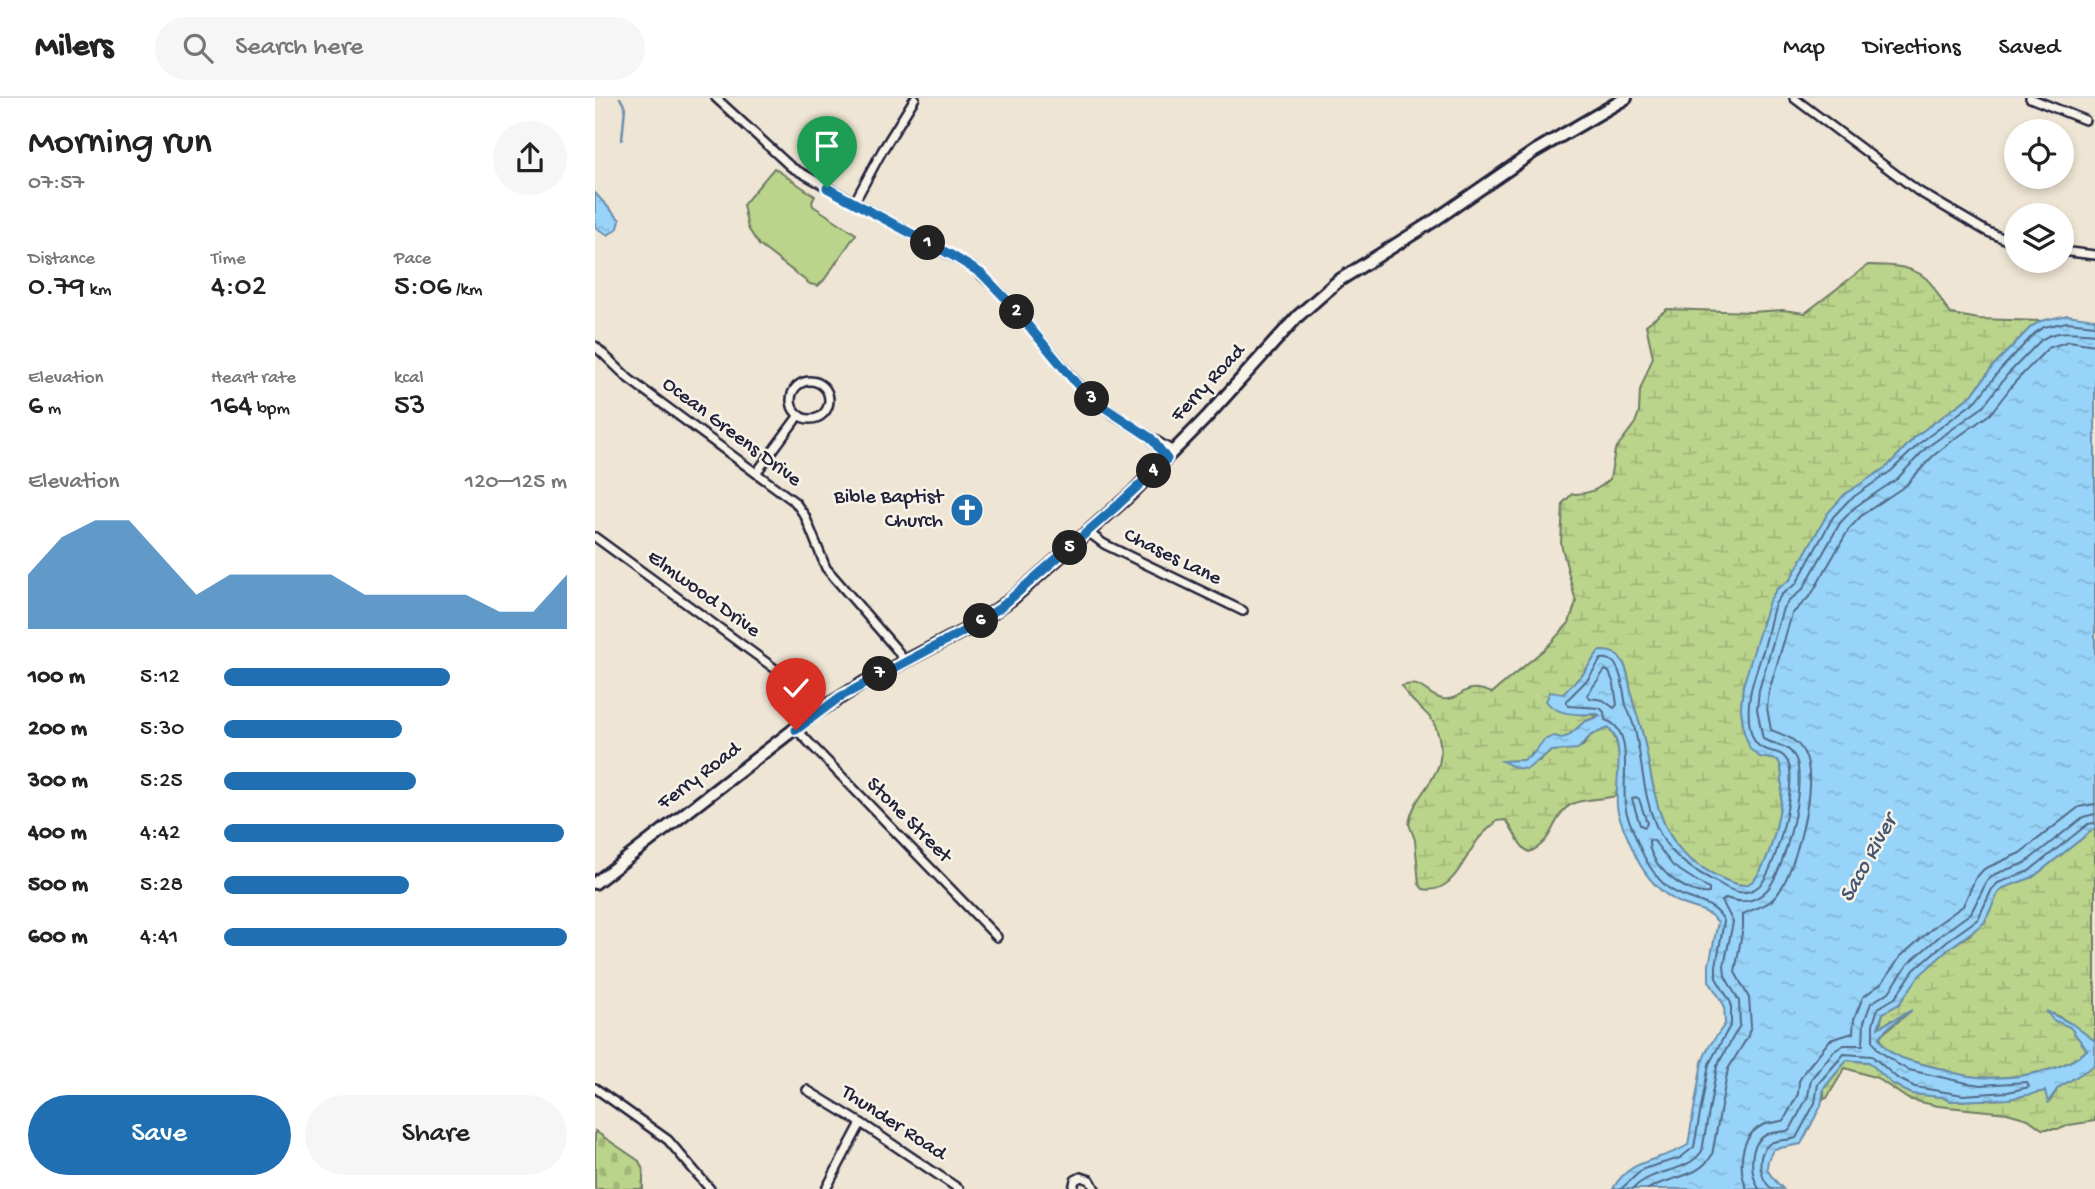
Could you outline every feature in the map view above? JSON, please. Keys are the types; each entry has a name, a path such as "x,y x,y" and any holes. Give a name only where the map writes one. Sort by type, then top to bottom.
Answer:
{"main road":[{"name":"Ferry Road","path":"595,883 823,708 985,619 1013,598 1170,455 1298,316 1332,286 1535,151 1626,98"}],"street":[{"path":"716,98 785,163 982,274 1008,301 1080,388 1096,402 1163,443 1170,455"},
{"path":"854,203 915,98"},
{"path":"1794,98 1925,195 2004,239"},
{"path":"2030,98 2085,120"},
{"path":"2074,253 2095,255"},
{"name":"Ocean Greens Drive","path":"595,345 629,379 757,472 803,511 826,568 897,650 904,662"},
{"path":"808,381 820,384 827,390 829,399 825,411 814,418 799,415 792,404 793,391 799,384 808,381"},
{"path":"757,472 799,415"},
{"name":"Chases Lane","path":"1088,532 1104,544 1243,611"},
{"name":"Elmwood Drive","path":"595,537 804,690 823,708"},
{"name":"Stone Street","path":"795,728 997,937"},
{"path":"595,1088 661,1134 710,1189"},
{"name":"Thunder Road","path":"807,1090 959,1189"},
{"path":"825,1189 861,1123"},
{"path":"1073,1189 1075,1180 1081,1177 1090,1180 1095,1189"}],"green space":[{"path":"774,168 815,196 813,206 856,234 818,286 810,284 759,245 748,228 743,205"},
{"path":"1868,265 1885,265 1919,273 1932,285 1951,314 1979,319 2041,321 2031,327 1994,365 1972,395 1916,436 1888,466 1845,495 1828,513 1790,580 1777,589 1762,622 1760,637 1743,686 1741,708 1744,732 1760,757 1778,760 1781,771 1782,787 1777,826 1765,864 1757,877 1749,884 1743,885 1725,880 1688,858 1673,839 1659,809 1625,667 1617,655 1599,651 1583,674 1563,695 1576,714 1600,715 1584,722 1568,736 1537,750 1524,760 1502,761 1540,761 1551,751 1583,746 1591,735 1608,728 1613,734 1618,751 1616,796 1572,804 1560,814 1544,842 1529,852 1522,846 1506,820 1497,821 1477,841 1449,881 1442,887 1423,889 1419,884 1415,840 1409,824 1418,799 1437,770 1440,745 1433,722 1402,686 1420,686 1443,699 1450,699 1474,689 1492,693 1547,647 1569,623 1576,602 1561,544 1563,503 1572,494 1593,491 1610,479 1615,450 1635,423 1639,412 1640,390 1653,357 1646,325 1667,309 1751,312 1783,310 1805,313"},
{"path":"2095,828 2095,1041 2054,1014 2053,1020 2070,1027 2087,1050 2062,1065 2047,1070 2014,1076 1982,1077 1963,1075 1905,1059 1886,1048 1880,1036 1911,1011 1879,1029 1883,1013 1899,1004 1918,976 1951,947 1972,933 1988,915 2003,888 2033,877"},
{"path":"1847,1060 1869,1062 1892,1083 1912,1094 1942,1097 1951,1101 2008,1099 2045,1091 2050,1101 2058,1088 2095,1065 2095,1121 2060,1129 2042,1129 2028,1119 2007,1113 1938,1106 1908,1099 1877,1078 1845,1068 1824,1099 1824,1088"},
{"path":"595,1131 639,1161 643,1170 643,1189 595,1189"}],"water":[{"path":"595,193 620,220 618,228 608,235 595,227"},
{"name":"Saco River","path":"2067,315 2095,319 2095,828 2033,877 2003,888 1984,923 1951,947 1919,976 1899,1004 1883,1013 1878,1028 1912,1010 1879,1038 1894,1054 1965,1075 1990,1078 2020,1076 2064,1064 2087,1050 2070,1027 2053,1020 2046,1011 2072,1024 2095,1041 2095,1065 2058,1088 2048,1102 2045,1091 2008,1099 1951,1101 1942,1097 1912,1094 1891,1083 1869,1062 1847,1060 1824,1088 1821,1106 1801,1144 1774,1149 1770,1156 1768,1171 1783,1189 1613,1189 1628,1171 1637,1165 1688,1145 1702,1062 1708,1048 1725,1024 1724,1005 1709,981 1709,965 1718,922 1705,912 1680,903 1666,894 1649,878 1636,857 1618,812 1618,745 1609,728 1591,735 1578,749 1551,751 1527,769 1516,768 1502,761 1524,760 1532,755 1544,740 1554,736 1568,736 1584,722 1600,716 1563,712 1546,701 1550,692 1563,694 1583,674 1599,651 1614,654 1622,661 1627,672 1659,809 1673,839 1683,853 1705,869 1724,880 1748,884 1764,864 1771,846 1777,826 1782,786 1778,760 1760,757 1750,749 1744,732 1741,708 1743,686 1769,601 1777,589 1790,580 1828,513 1845,494 1888,466 1916,436 1972,395 1994,365 2031,327 2041,321"}],"waterway":[{"path":"620,98 625,107 622,140"}],"place":[{"name":"Bible Baptist Church","path":"967,510"}],"route":[{"path":"796,730 795,728 814,714 865,682 985,619 1019,593 1167,459 1151,438 1096,402 1080,388 1008,301 982,274 827,188"}]}
